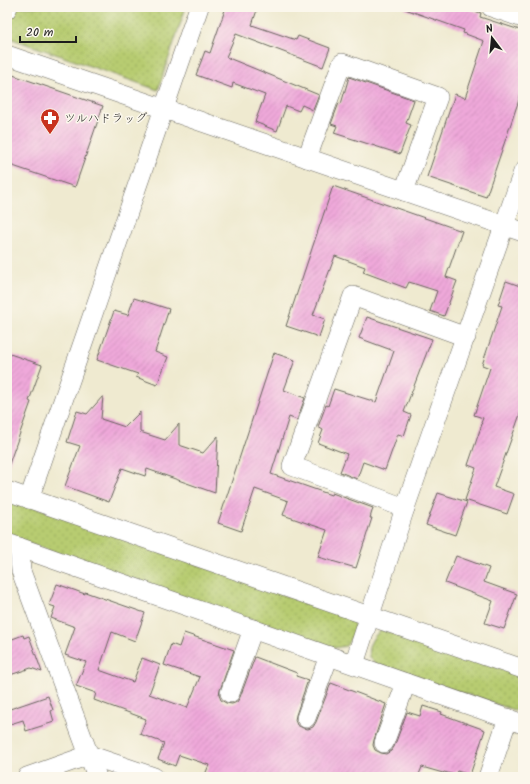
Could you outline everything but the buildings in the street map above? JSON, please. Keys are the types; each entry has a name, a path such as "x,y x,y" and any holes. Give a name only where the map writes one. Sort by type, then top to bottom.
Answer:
{"street":[{"path":"29,499 199,7"},
{"path":"491,7 523,18"},
{"path":"7,55 523,232"},
{"path":"307,158 342,63 438,97 404,191"},
{"path":"354,664 405,508 523,172"},
{"path":"405,508 292,466 353,296 466,337"},
{"path":"7,491 523,669"},
{"path":"13,545 515,721 488,777"},
{"path":"13,545 21,571 97,777"},
{"path":"230,692 253,629"},
{"path":"306,718 329,656"},
{"path":"384,743 406,683"},
{"path":"27,777 89,755 154,777"}],"green space":[{"path":"15,7 186,7 158,90 7,37 7,30"},
{"path":"7,497 354,620 354,627 351,637 346,646 334,648 7,536"},
{"path":"382,630 523,676 523,713 375,664 370,659 368,652 374,637"}],"place":[{"name":"ツルハドラッグ","path":"50,135"}]}
